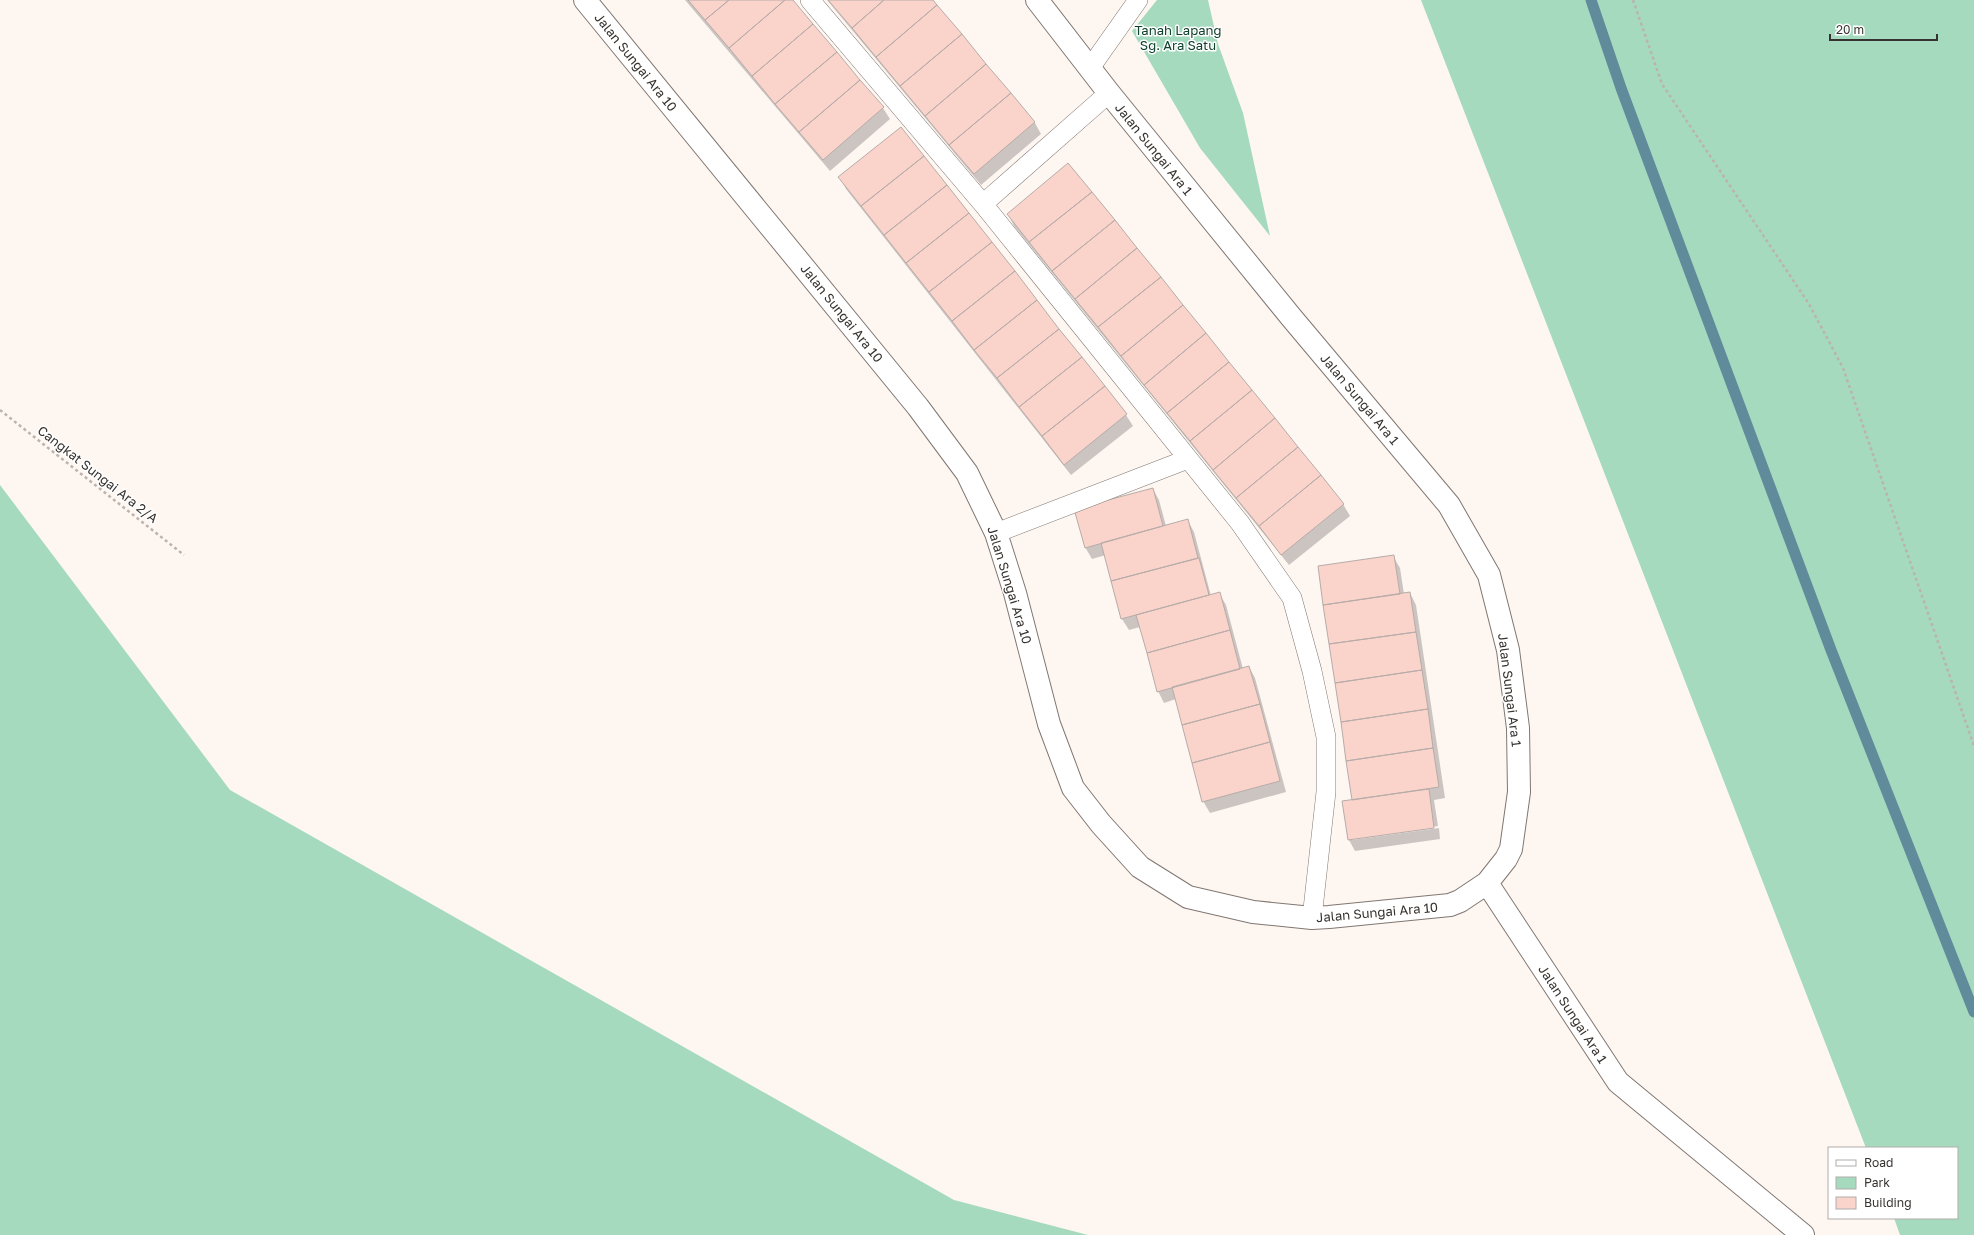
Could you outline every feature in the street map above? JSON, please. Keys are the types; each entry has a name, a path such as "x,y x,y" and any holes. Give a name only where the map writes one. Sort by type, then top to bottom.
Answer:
{"street":[{"name":"Jalan Sungai Ara 10","path":"585,0 918,407 967,473 996,533 1015,593 1049,724 1073,788 1101,824 1140,867 1188,897 1253,912 1312,918 1450,905 1460,901 1487,883"},
{"name":"Jalan Sungai Ara 1","path":"1037,0 1109,93 1291,317 1449,505 1489,575 1508,650 1518,728 1519,792 1511,849 1506,859 1487,883 1618,1082 1803,1235"}],"lane":[{"path":"810,0 983,204 1240,523 1292,598 1312,671 1326,737 1326,792 1312,918"},
{"path":"1090,68 1138,0"},
{"path":"983,204 1109,93"},
{"path":"996,533 1188,459"}],"path":[{"path":"1633,0 1662,84 1809,304 1843,368 1974,746"},
{"name":"Cangkat Sungai Ara 2/A","path":"0,410 184,555"}],"green space":[{"name":"Tanah Lapang Sg. Ara Satu","path":"1157,0 1208,0 1218,44 1243,113 1270,236 1200,148 1132,31"},
{"path":"1421,0 1974,0 1974,1235 1900,1235 1894,1219 1958,1219 1958,1147 1866,1147"},
{"path":"0,485 230,790 954,1200 1088,1235 0,1235"}],"building":[{"path":"688,0 729,0 705,20"},
{"path":"729,0 785,0 729,48 705,20"},
{"path":"785,0 793,0 813,24 752,76 729,48"},
{"path":"828,0 884,0 852,28"},
{"path":"884,0 933,0 937,5 876,57 852,28"},
{"path":"937,5 962,34 900,86 876,57"},
{"path":"813,24 837,52 775,104 752,76"},
{"path":"962,34 986,64 925,116 900,86"},
{"path":"837,52 860,80 799,132 775,104"},
{"path":"986,64 1011,93 949,145 925,116"},
{"path":"860,80 884,107 823,160 799,132"},
{"path":"1011,93 1035,122 974,174 949,145"},
{"path":"901,127 924,156 861,206 838,177"},
{"path":"924,156 947,185 884,235 861,206"},
{"path":"1068,163 1092,192 1029,242 1007,214"},
{"path":"947,185 969,213 906,263 884,235"},
{"path":"1092,192 1115,220 1052,271 1029,242"},
{"path":"969,213 992,242 929,292 906,263"},
{"path":"1115,220 1137,248 1075,299 1052,271"},
{"path":"992,242 1015,271 952,321 929,292"},
{"path":"1137,248 1161,277 1098,327 1075,299"},
{"path":"1015,271 1037,300 974,350 952,321"},
{"path":"1161,277 1183,305 1121,356 1098,327"},
{"path":"1037,300 1059,329 997,378 974,350"},
{"path":"1183,305 1206,333 1144,385 1121,356"},
{"path":"1059,329 1082,357 1019,407 997,378"},
{"path":"1206,333 1229,362 1167,413 1144,385"},
{"path":"1082,357 1105,386 1042,436 1019,407"},
{"path":"1229,362 1252,390 1190,441 1167,413"},
{"path":"1105,386 1127,414 1064,465 1042,436"},
{"path":"1252,390 1275,418 1213,470 1190,441"},
{"path":"1275,418 1298,447 1236,498 1213,470"},
{"path":"1298,447 1321,475 1259,526 1236,498"},
{"path":"1321,475 1344,504 1281,555 1259,526"},
{"path":"1153,488 1163,526 1085,548 1074,509"},
{"path":"1188,519 1198,558 1111,581 1101,543"},
{"path":"1394,555 1400,594 1323,605 1318,566"},
{"path":"1199,558 1209,595 1121,619 1111,581"},
{"path":"1220,592 1230,630 1147,653 1136,615"},
{"path":"1410,592 1416,632 1329,644 1323,605"},
{"path":"1230,630 1240,669 1157,692 1147,653"},
{"path":"1416,632 1422,670 1335,683 1329,644"},
{"path":"1249,666 1260,704 1182,725 1172,687"},
{"path":"1422,670 1428,709 1341,722 1335,683"},
{"path":"1260,704 1270,742 1192,763 1182,725"},
{"path":"1428,709 1433,748 1346,761 1341,722"},
{"path":"1270,742 1280,781 1202,802 1192,763"},
{"path":"1433,748 1439,787 1352,800 1346,761"},
{"path":"1429,789 1434,828 1348,840 1342,801"}],"waterway":[{"path":"1591,0 1621,88 1831,650 1974,1012"}]}
